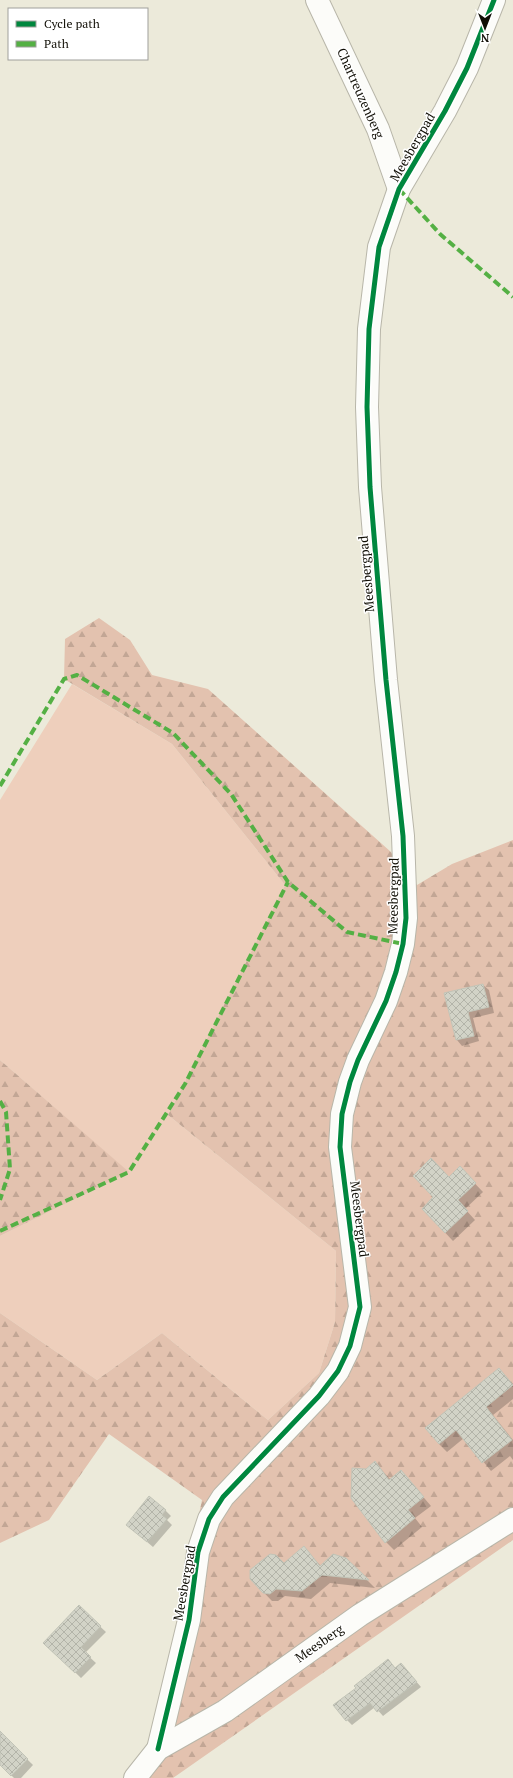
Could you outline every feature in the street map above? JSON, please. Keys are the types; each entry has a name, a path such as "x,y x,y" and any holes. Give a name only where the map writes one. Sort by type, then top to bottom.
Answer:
{"street":[{"name":"Chartreuzenberg","path":"317,0 378,129 399,189"},
{"name":"Meesbergpad","path":"158,1750 189,1620 198,1552 210,1519 223,1497 319,1396 338,1371 350,1346 360,1307 340,1147 342,1114 350,1082 358,1060 386,1001 396,972 403,944 406,918 403,836 386,680 370,487 367,407 369,329 379,247 399,189 445,111 467,68 494,0"},
{"name":"Meesberg","path":"134,1778 158,1750 224,1711 360,1615 513,1519"}],"shaded area":[{"path":"72,684 172,744 285,885 168,1115 336,1251 335,1322 319,1373 268,1420 162,1333 97,1380 0,1313 0,1236 128,1172 0,1060 0,800"}],"green space":[{"path":"99,618 130,640 152,675 208,689 391,852 417,885 452,864 513,840 513,1540 173,1778 144,1778 202,1500 109,1434 49,1520 0,1543 0,1313 97,1380 162,1333 268,1420 319,1373 335,1322 336,1251 168,1115 285,885 172,744 64,679 65,639"},
{"path":"0,1060 129,1172 0,1236"}],"building":[{"path":"483,984 489,1007 468,1012 474,1036 456,1040 444,993"},
{"path":"431,1158 449,1177 460,1166 476,1183 458,1200 468,1211 445,1233 422,1209 433,1197 413,1176"},
{"path":"499,1368 513,1385 486,1407 512,1440 482,1463 456,1430 439,1444 425,1428"},
{"path":"375,1461 389,1480 401,1470 424,1497 408,1510 415,1518 385,1543 351,1498 352,1468 366,1469"},
{"path":"149,1496 166,1510 162,1515 167,1519 147,1542 126,1525"},
{"path":"304,1546 320,1566 333,1554 346,1558 369,1580 322,1575 302,1591 276,1589 270,1594 263,1593 250,1579 250,1570 270,1554 276,1555 284,1563"},
{"path":"79,1605 101,1626 81,1647 91,1657 75,1673 43,1643"},
{"path":"388,1659 395,1668 401,1663 417,1682 377,1712 370,1703 346,1721 333,1705 356,1688 354,1686"},
{"path":"0,1731 28,1759 11,1776 0,1765"}],"marked path":[{"path":"399,189 440,234 513,297"},
{"path":"0,786 64,679 77,675 173,733 231,794 288,882 347,932 403,944"},
{"path":"0,1231 129,1172 185,1084 288,882"},
{"path":"0,1101 6,1112 10,1169 0,1200"}],"cycle path":[{"path":"158,1749 189,1620 198,1552 209,1519 223,1497 319,1396 338,1371 350,1346 360,1307 340,1147 342,1114 350,1082 358,1060 386,1001 396,972 403,944 406,918 403,836 386,680 370,487 367,407 369,329 379,247 399,189 445,111 467,68 494,0"}]}
